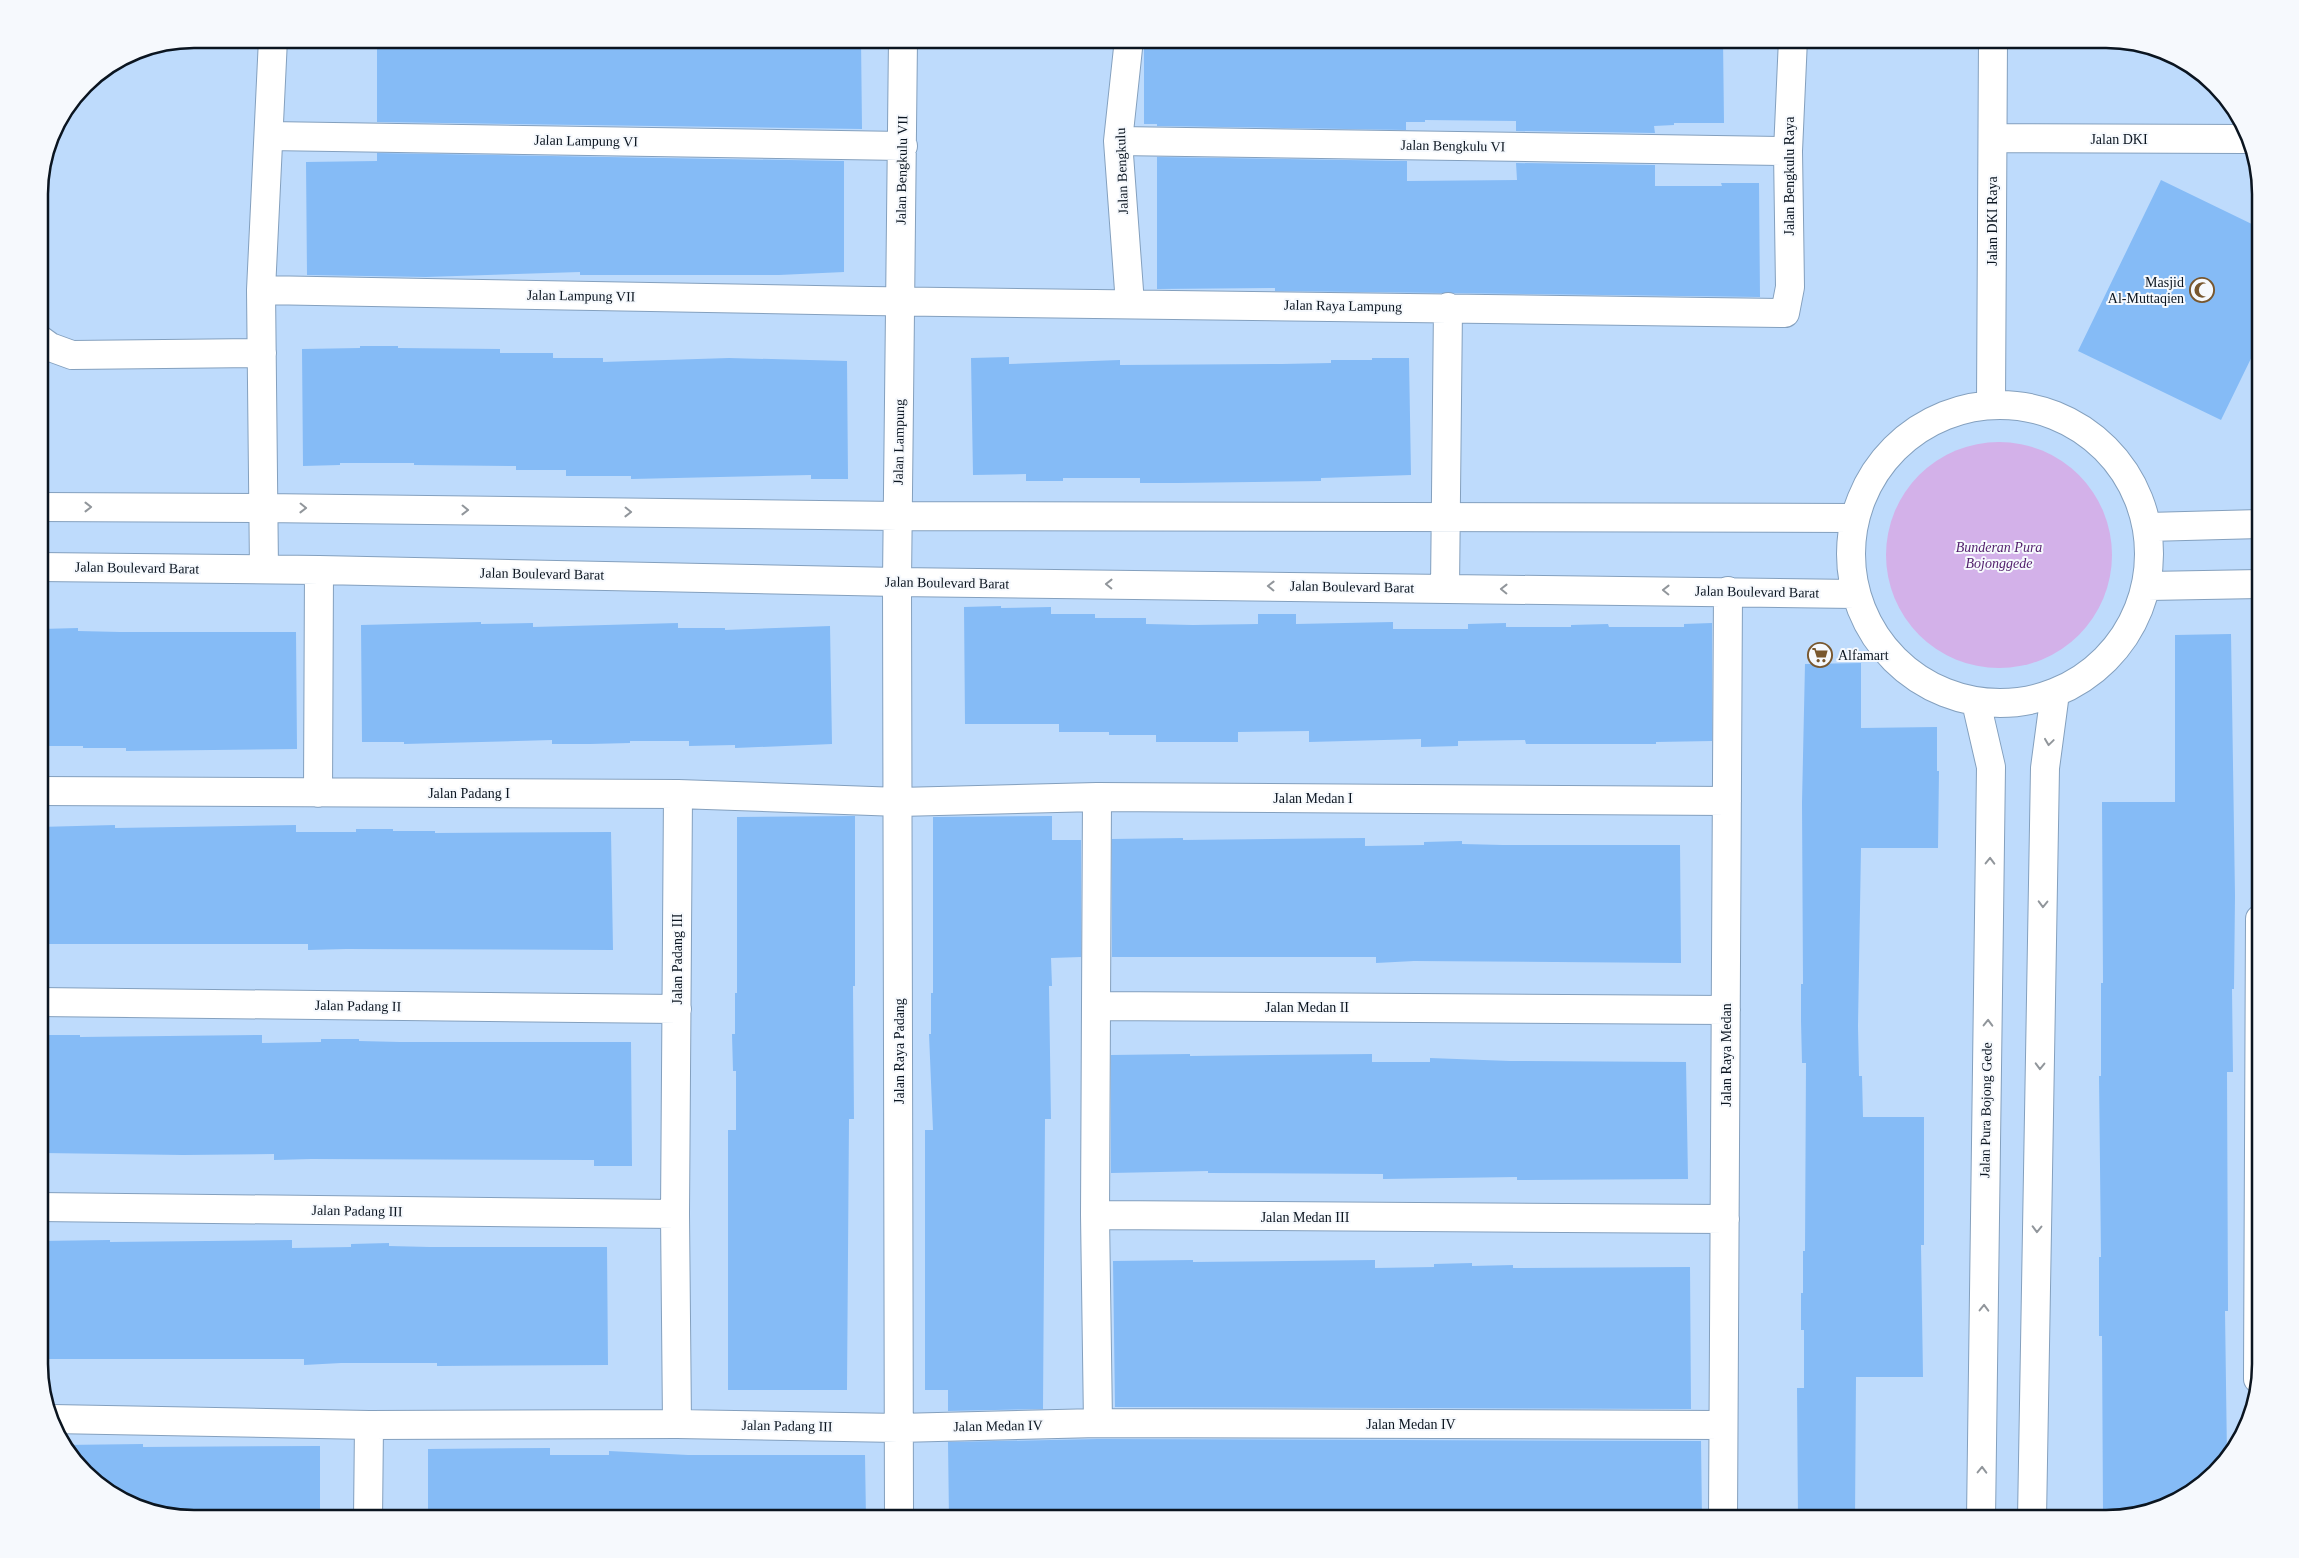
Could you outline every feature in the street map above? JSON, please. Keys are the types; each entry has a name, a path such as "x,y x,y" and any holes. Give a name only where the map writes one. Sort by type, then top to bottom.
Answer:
{"street":[{"path":"264,569 261,290 273,48"},
{"name":"Jalan Bengkulu VII","path":"901,302 904,48"},
{"name":"Jalan Bengkulu","path":"1128,48 1118,141 1130,304"},
{"name":"Jalan Bengkulu Raya","path":"1785,313 1790,287 1788,151 1793,48"},
{"name":"Jalan DKI Raya","path":"1992,404 1993,48"},
{"name":"Jalan Lampung VI","path":"269,136 902,146"},
{"name":"Jalan DKI","path":"1993,138 2240,139"},
{"name":"Jalan Bengkulu VI","path":"1118,141 1788,151"},
{"name":"Jalan Lampung VII","path":"261,290 901,302"},
{"name":"Jalan Raya Lampung","path":"901,302 1448,307 1785,313"},
{"name":"Jalan Lampung","path":"897,582 901,302"},
{"path":"1445,588 1448,307"},
{"path":"48,346 72,355 262,353"},
{"path":"1992,404 2060,416 2115,456 2148,527 2148,586 2129,631 2097,668 2055,693 2016,703 1976,702 1935,689 1900,665 1872,633 1855,594 1849,556 1854,518 1881,461 1930,421 1992,404"},
{"path":"48,507 898,516 1854,518"},
{"path":"2148,527 2252,524"},
{"name":"Jalan Boulevard Barat","path":"48,567 264,569 897,582 1855,594"},
{"path":"318,793 319,570"},
{"name":"Jalan Raya Padang","path":"897,582 899,802 899,1510"},
{"path":"2148,586 2252,584"},
{"name":"Jalan Raya Medan","path":"1723,1510 1728,591"},
{"path":"2032,1510 2045,768 2055,693"},
{"name":"Jalan Pura Bojong Gede","path":"1976,702 1991,767 1981,1510"},
{"name":"Jalan Padang I","path":"48,791 678,794 899,802"},
{"name":"Jalan Padang III","path":"676,1424 675,1214 678,794"},
{"path":"1097,797 1095,1215 1098,1423"},
{"name":"Jalan Medan I","path":"899,802 1097,797 1727,800"},
{"name":"Jalan Padang II","path":"48,1002 676,1009"},
{"name":"Jalan Medan II","path":"1096,1006 1726,1010"},
{"name":"Jalan Padang III","path":"48,1207 675,1214"},
{"name":"Jalan Medan III","path":"1095,1215 1725,1219"},
{"name":"Jalan Padang III","path":"59,1419 369,1425 676,1424 898,1428"},
{"name":"Jalan Medan IV","path":"898,1428 1098,1423 1723,1425"},
{"path":"368,1510 369,1425"}],"green space":[{"name":"Bunderan Pura Bojonggede","path":"1999,442 2021,444 2052,455 2079,475 2099,502 2110,533 2112,555 2110,577 2099,608 2079,635 2052,655 2021,666 1999,668 1977,666 1946,655 1919,635 1899,608 1888,577 1886,555 1888,533 1899,502 1919,475 1946,455 1977,444"}],"building":[{"path":"377,48 861,48 862,129 377,122"},
{"path":"1144,48 1723,48 1724,123 1674,123 1674,125 1654,126 1655,133 1516,131 1516,121 1425,120 1425,122 1406,122 1406,130 1157,126 1157,124 1144,124"},
{"path":"377,153 844,161 844,272 779,275 580,275 580,272 426,277 307,275 306,162 377,161"},
{"path":"1157,157 1407,161 1407,181 1517,180 1516,163 1655,165 1655,186 1722,186 1721,183 1759,183 1760,297 1275,291 1275,288 1157,289"},
{"path":"2161,180 2252,224 2252,356 2221,420 2078,351"},
{"path":"360,346 500,349 500,353 553,353 553,358 603,358 603,362 729,358 847,361 848,479 811,479 811,475 631,479 631,476 566,476 566,470 516,470 516,466 414,465 414,463 340,463 340,465 303,466 302,349 360,348"},
{"path":"1009,357 1009,364 1120,360 1120,365 1331,363 1331,360 1409,358 1411,475 1321,478 1321,481 1140,483 1140,478 1063,478 1063,481 1026,481 1026,474 973,475 971,358"},
{"path":"1001,606 1001,608 1051,607 1051,614 1095,614 1095,618 1146,618 1146,624 1258,624 1258,614 1296,614 1296,624 1393,622 1393,629 1468,629 1468,624 1506,623 1506,627 1571,627 1571,625 1608,624 1609,627 1684,627 1684,624 1712,623 1712,741 1656,742 1656,744 1526,744 1525,740 1458,741 1458,746 1421,747 1421,739 1309,742 1309,731 1238,732 1238,742 1156,742 1156,735 1109,735 1109,732 1059,732 1059,724 965,724 964,607"},
{"path":"481,622 481,624 533,623 533,627 678,623 678,628 725,628 725,630 830,626 832,744 735,748 735,745 689,746 689,741 630,741 630,743 590,744 552,744 552,740 404,744 404,742 362,742 361,625"},
{"path":"78,628 78,631 120,632 296,632 297,749 126,751 126,748 48,746 48,629"},
{"path":"2231,634 2235,896 2234,989 2232,989 2233,1072 2227,1072 2228,1311 2225,1311 2227,1445 2202,1474 2170,1495 2134,1508 2103,1510 2102,1336 2099,1336 2099,1257 2101,1257 2099,1076 2101,1076 2101,983 2103,983 2102,802 2175,802 2175,635"},
{"path":"1861,663 1861,728 1937,727 1937,771 1939,771 1938,848 1861,848 1858,1026 1859,1076 1862,1076 1863,1117 1924,1117 1924,1245 1921,1245 1923,1377 1856,1377 1855,1510 1798,1510 1797,1388 1804,1388 1804,1330 1801,1330 1801,1293 1803,1293 1803,1251 1805,1251 1806,1063 1802,1063 1801,984 1803,984 1802,803 1805,664"},
{"path":"855,816 854,1119 849,1119 847,1390 728,1390 728,1130 736,1130 736,1071 733,1071 732,1034 735,1034 735,993 737,993 737,817"},
{"path":"1052,816 1052,840 1081,840 1081,957 1051,958 1052,986 1049,986 1051,1119 1045,1119 1043,1409 948,1411 948,1390 925,1390 925,1130 933,1130 929,1034 931,1034 931,993 933,993 933,817"},
{"path":"115,825 115,828 296,825 296,832 356,832 356,829 393,829 393,831 435,831 435,833 611,832 613,950 308,950 308,944 48,944 48,827"},
{"path":"1183,838 1183,840 1365,838 1365,846 1424,845 1424,842 1462,841 1462,844 1503,845 1680,845 1681,963 1414,961 1376,963 1376,957 1112,957 1112,839"},
{"path":"48,1035 80,1035 80,1037 262,1035 262,1043 321,1042 321,1039 400,1042 631,1042 632,1166 594,1166 594,1160 274,1160 274,1154 48,1153"},
{"path":"1190,1054 1190,1056 1372,1054 1372,1062 1430,1062 1430,1058 1510,1061 1686,1062 1688,1179 1517,1180 1517,1177 1383,1179 1383,1174 1208,1173 1208,1171 1111,1173 1111,1055"},
{"path":"292,1240 292,1248 351,1247 351,1244 389,1243 389,1246 430,1247 607,1247 608,1365 437,1366 437,1363 341,1363 304,1365 304,1359 48,1359 48,1241"},
{"path":"1193,1260 1193,1262 1375,1260 1375,1268 1434,1267 1434,1264 1472,1263 1472,1266 1513,1265 1513,1268 1690,1267 1691,1409 1115,1407 1113,1261"},
{"path":"1098,1439 1701,1441 1702,1510 949,1510 948,1442"},
{"path":"143,1444 143,1447 320,1446 320,1510 194,1510 156,1506 113,1486 84,1461 72,1445"},
{"path":"550,1448 550,1455 609,1455 609,1451 688,1455 865,1455 866,1510 428,1510 428,1449"}],"place":[{"name":"Masjid Al-Muttaqien","path":"2202,290"},
{"name":"Alfamart","path":"1820,655"}]}
